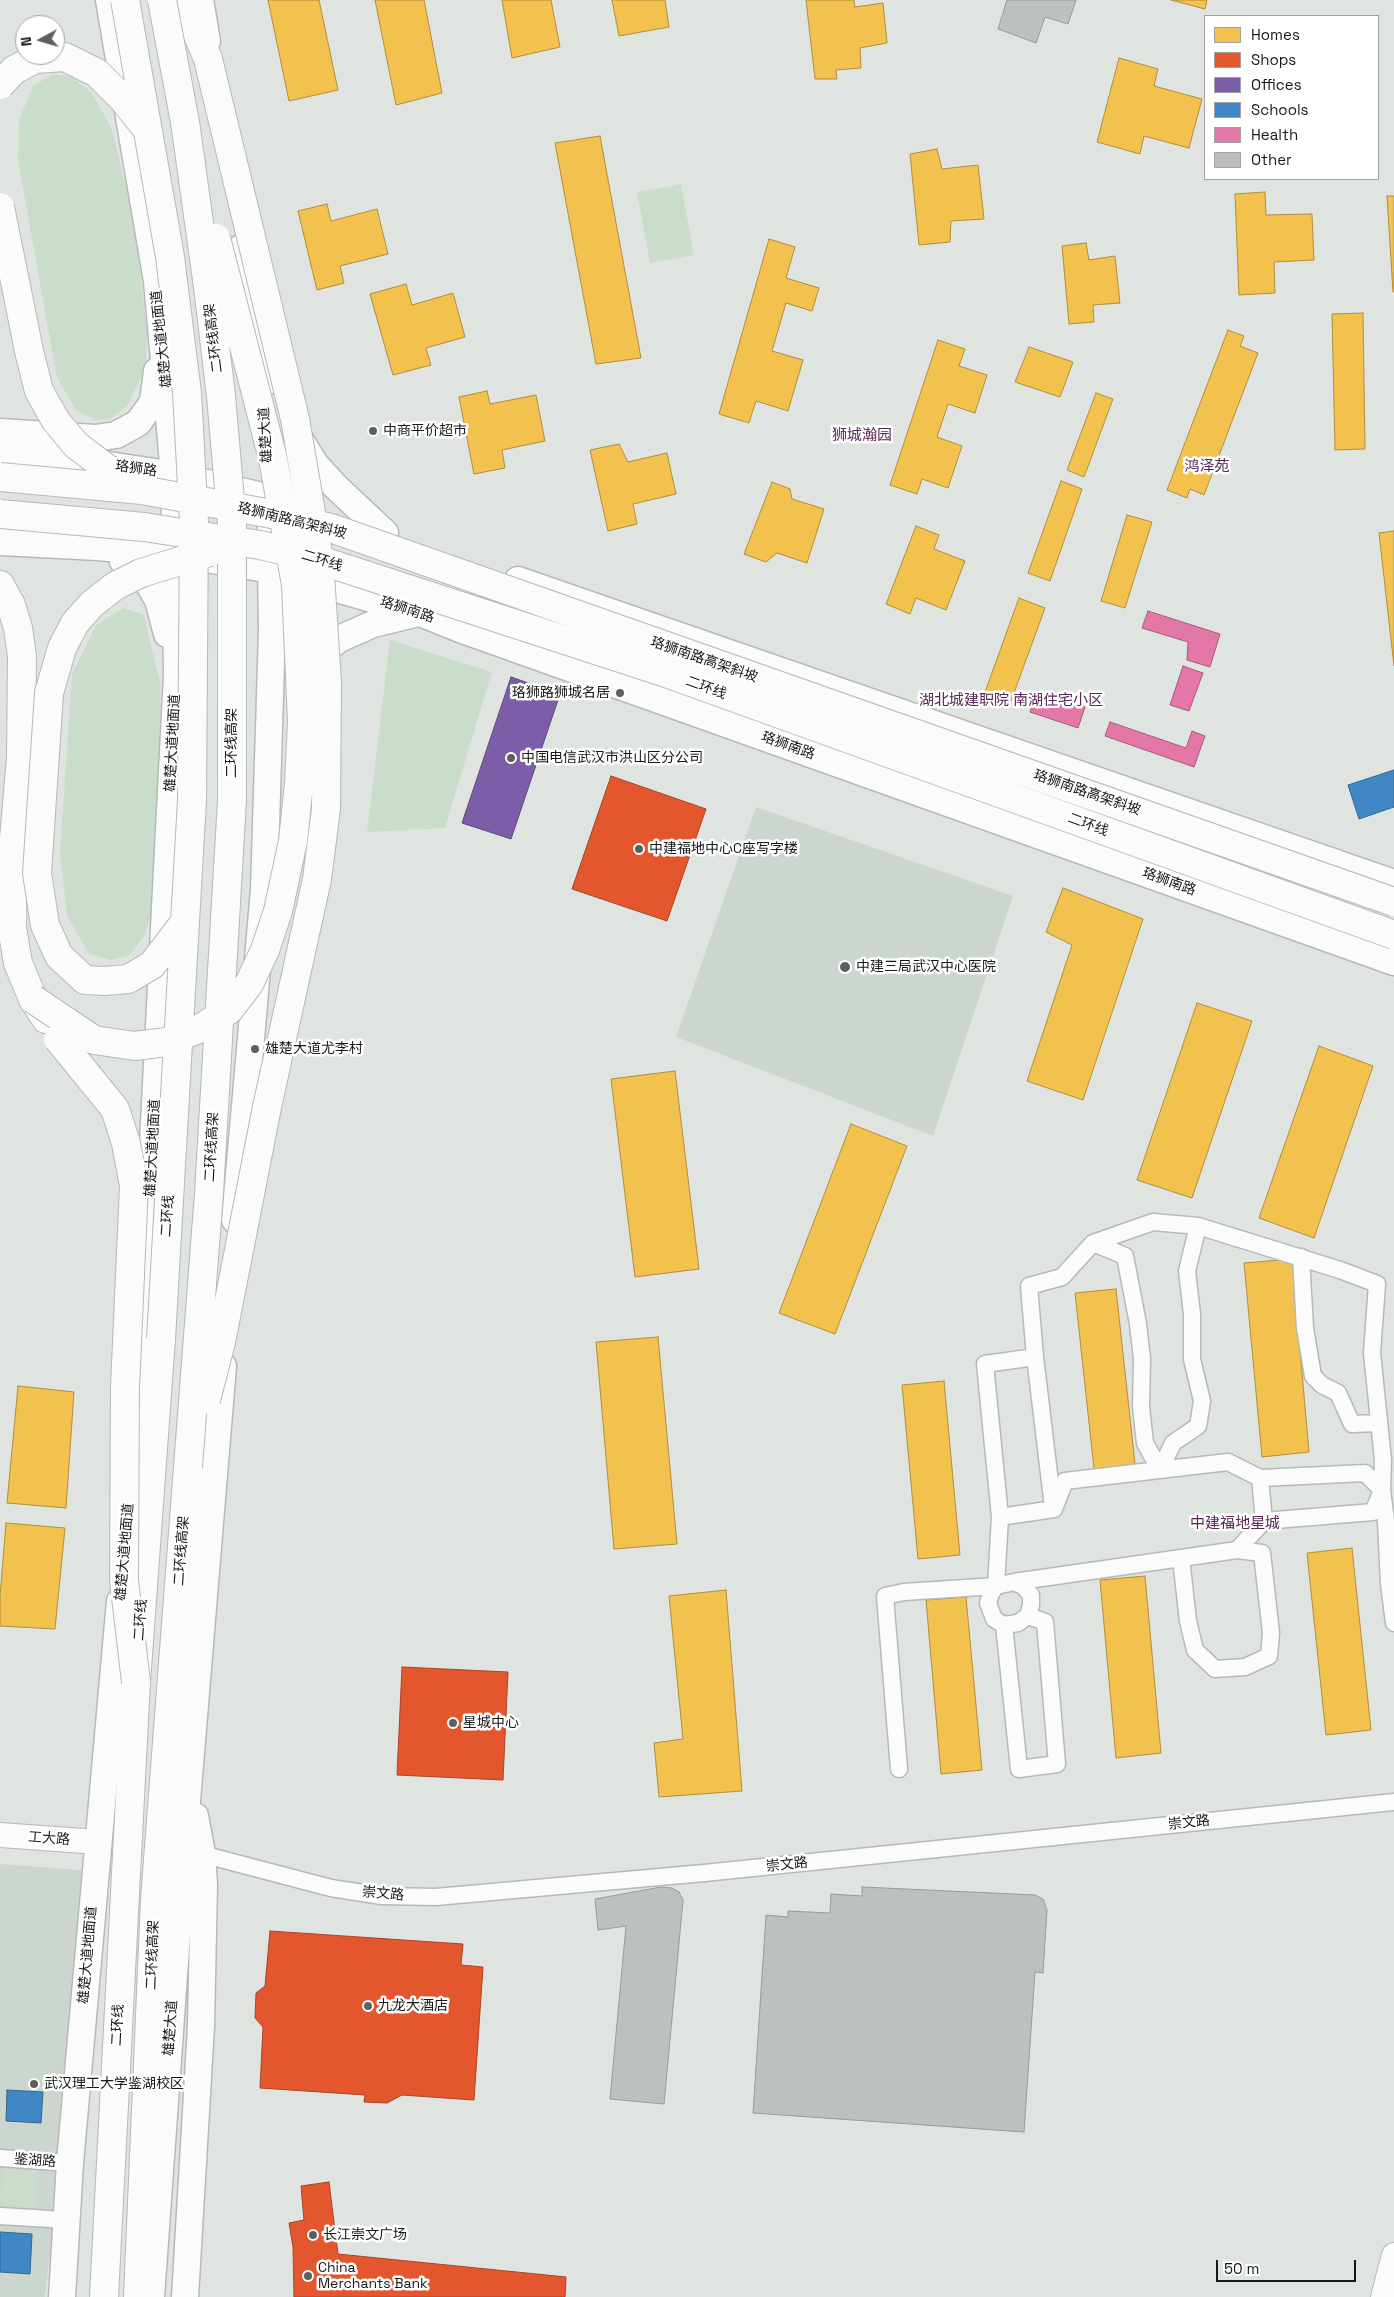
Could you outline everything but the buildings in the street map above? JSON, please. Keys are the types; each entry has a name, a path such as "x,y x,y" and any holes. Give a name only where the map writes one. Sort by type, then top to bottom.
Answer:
{"highway":[{"name":"二环线","path":"104,2297 136,1682 162,1329 192,800 195,674 194,522 186,383 170,257 125,0"},
{"name":"二环线高架","path":"138,2297 155,1899 209,1193 232,800 232,523 222,406 185,122 162,0"},
{"path":"184,0 208,59 295,419 319,559 328,682 326,809 317,879 267,1107 221,1342 188,1467"},
{"path":"0,85 14,70 35,59 65,57 97,73 122,98 147,129"},
{"path":"33,999 94,1040 135,1046 166,1042 201,1028 229,1010 249,984 265,950 278,911 293,841 299,783 302,722 296,585 273,459 185,122"},
{"path":"0,206 29,351 39,391 56,421 76,445 105,467 142,490"},
{"name":"珞狮南路高架斜坡","path":"0,477 142,490 277,515 331,528 1394,902"},
{"name":"二环线","path":"0,514 144,526 307,556 666,674 1394,936"},
{"path":"184,933 152,965 128,979 85,980 59,956 45,925 37,873 49,692 62,648 75,623 92,604 115,586 141,573 169,563 215,551 260,546"},
{"path":"0,585 10,605 18,628 22,656 21,758 14,850 12,927 18,963 33,999 58,1039 114,1109 126,1143 134,1186 125,1387 124,1580 136,1682"}],"main road":[{"name":"雄楚大道地面道","path":"62,2297 70,2163 141,1377 177,674 174,475 159,303 109,0"},
{"path":"200,0 263,372 315,464 336,487 385,533"},
{"path":"0,432 95,438 116,435 138,423 153,402 158,368 159,303"},
{"name":"雄楚大道","path":"263,372 270,498"},
{"name":"珞狮路","path":"0,452 83,461 174,475 270,498"},
{"path":"185,2297 201,2026 204,1885 192,1852 188,1781 264,890 272,570 270,498 385,533 1394,883"},
{"path":"0,542 98,547 175,554"},
{"path":"98,547 130,565 148,583 158,600 164,617 177,674"},
{"name":"珞狮南路","path":"175,554 272,570 420,613 1394,962"},
{"path":"269,737 285,698 306,665 340,639 373,624 420,613"},
{"name":"雄楚大道","path":"151,2297 192,1852"}],"street":[{"path":"1054,1509 1035,1357 1029,1286 1062,1277 1094,1243 1154,1222 1198,1226 1301,1257 1377,1284 1372,1353 1383,1460 1382,1490 1394,1623"},
{"path":"1160,1470 1173,1443 1198,1426 1202,1400 1192,1359 1192,1314 1187,1271 1198,1226"},
{"path":"1094,1243 1125,1256 1141,1350 1141,1407 1144,1443 1160,1470"},
{"path":"1301,1257 1305,1328 1313,1376 1322,1385 1338,1393 1352,1424 1378,1424"},
{"path":"1014,1582 1023,1586 1031,1595 1031,1605 1028,1616 1018,1623 1004,1625 994,1619 988,1604 991,1593 996,1586 1000,1517 985,1364 1035,1357"},
{"path":"1054,1509 1065,1481 1228,1462 1260,1478 1365,1472 1382,1490"},
{"path":"1260,1478 1264,1521"},
{"path":"1238,1550 1264,1521 1373,1512 1382,1490"},
{"path":"1000,1517 1054,1509"},
{"path":"899,1769 885,1596 904,1592 996,1586 1014,1582 1181,1558 1238,1550 1262,1553 1271,1633 1268,1656 1245,1667 1215,1669 1195,1650 1188,1621 1181,1558"},
{"path":"1004,1625 1019,1770 1057,1764 1045,1622 1028,1616"},
{"name":"崇文路","path":"192,1852 331,1888 382,1896 436,1897 704,1873 1394,1802"},
{"name":"工大路","path":"0,1835 98,1842"},
{"name":"鉴湖路","path":"0,2158 70,2163"},
{"path":"0,2216 66,2220"},
{"path":"1383,2297 1394,2255"}],"shaded area":[{"name":"中建三局武汉中心医院","path":"756,807 1013,896 933,1136 676,1037"},
{"name":"武汉理工大学鉴湖校区","path":"0,1864 93,1871 45,2297 0,2297"}],"green space":[{"path":"53,74 72,77 92,93 112,129 135,227 147,332 146,366 128,405 112,418 95,420 76,410 57,378 18,160 19,120 33,86"},
{"path":"681,184 694,255 650,263 637,192"},
{"path":"124,608 144,615 160,683 159,813 153,908 145,935 129,956 111,960 89,954 67,916 60,853 72,674 96,625"},
{"path":"390,640 492,672 445,828 367,832"},
{"path":"3,2168 36,2170 34,2207 1,2204"}],"place":[{"name":"中商平价超市","path":"373,431"},
{"name":"珞狮路狮城名居","path":"620,693"},
{"name":"中国电信武汉市洪山区分公司","path":"511,758"},
{"name":"中建福地中心C座写字楼","path":"639,849"},
{"name":"中建三局武汉中心医院","path":"845,967"},
{"name":"雄楚大道尤李村","path":"255,1049"},
{"name":"星城中心","path":"453,1723"},
{"name":"九龙大酒店","path":"368,2006"},
{"name":"武汉理工大学鉴湖校区","path":"34,2084"},
{"name":"长江崇文广场","path":"313,2235"},
{"name":"China Merchants Bank","path":"308,2276"}],"district":[{"name":"狮城瀚园","path":"862,436"},
{"name":"鸿泽苑","path":"1207,467"},
{"name":"湖北城建职院 南湖住宅小区","path":"1011,701"},
{"name":"中建福地星城","path":"1235,1524"}]}
